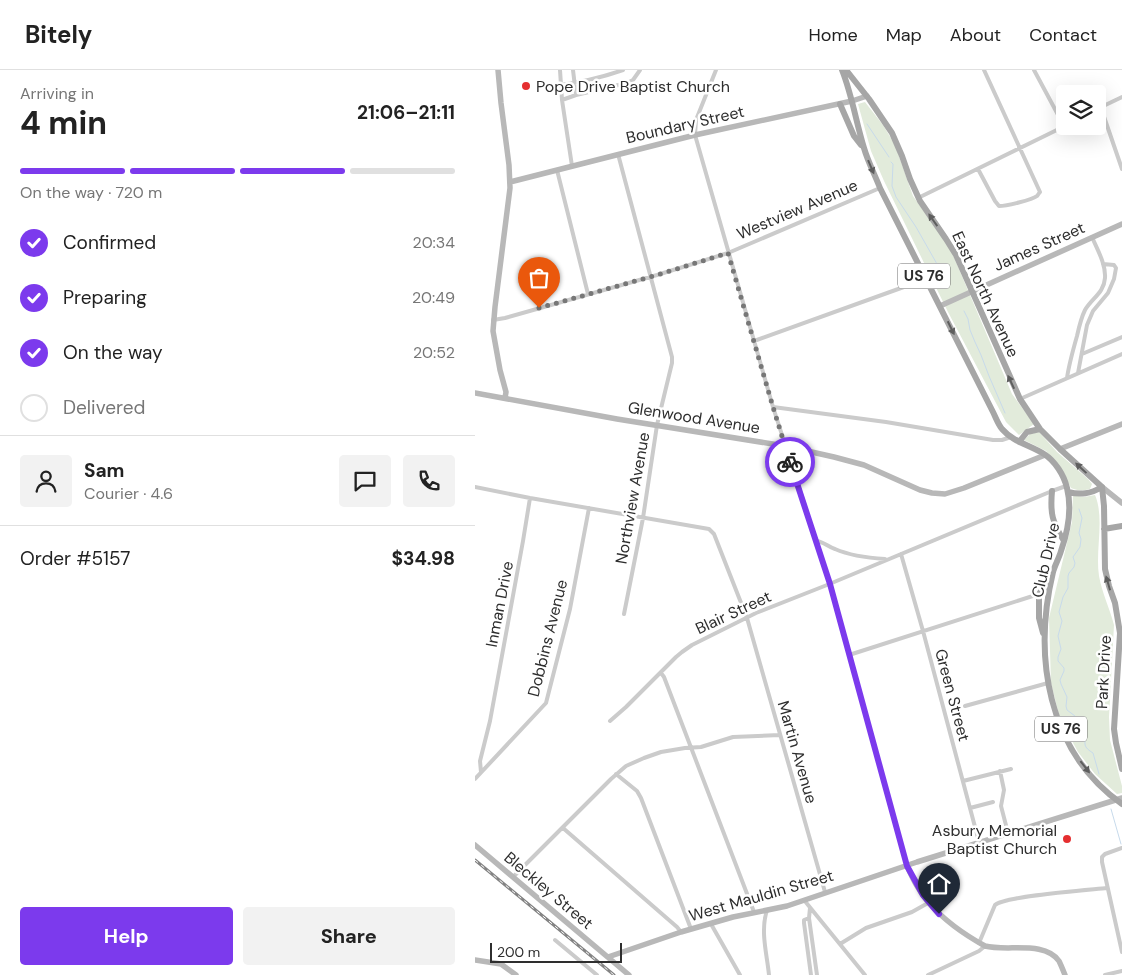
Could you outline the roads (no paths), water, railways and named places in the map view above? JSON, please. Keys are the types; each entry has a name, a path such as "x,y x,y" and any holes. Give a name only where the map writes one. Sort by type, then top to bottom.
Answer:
{"main road":[{"name":"US 76","path":"842,70 864,150 880,188 993,412 1003,430 1011,437 1045,455 1057,468 1067,489"},
{"name":"East North Avenue","path":"846,70 867,96 892,133 919,198 947,239 955,255 1020,399 1040,429 1060,449"},
{"path":"840,104 854,136 864,150"},
{"path":"1019,442 1027,432 1040,429"},
{"name":"US 76","path":"1060,449 1102,487"},
{"path":"1067,489 1085,494 1102,487"},
{"name":"Park Drive","path":"1102,487 1105,570 1115,603 1120,633 1119,689 1114,729 1122,770"},
{"name":"Club Drive","path":"1067,489 1069,516 1064,541 1054,571 1048,605 1045,640 1048,683 1055,713 1068,744 1097,781 1120,801"},
{"path":"1052,491 1052,519 1064,541"},
{"path":"1104,528 1122,526"},
{"path":"1045,640 1039,618 1039,594 1054,571"}],"street":[{"path":"498,70 510,182 493,320 494,338 506,392 505,398"},
{"path":"560,70 562,100 572,166"},
{"path":"573,70 576,95"},
{"path":"561,84 614,74 623,70"},
{"path":"562,100 627,83 633,80 640,70"},
{"path":"716,70 696,120 695,135 773,407 830,584 907,866 914,882 928,903 956,927 990,947 1037,948 1049,952 1058,960 1065,975"},
{"path":"978,169 999,206 1006,206 1037,196 1040,192 983,70"},
{"path":"1034,70 1056,110"},
{"name":"Boundary Street","path":"510,182 695,135 852,102 867,96"},
{"path":"1106,105 1122,97"},
{"path":"1106,126 1122,168"},
{"path":"919,198 1056,130"},
{"name":"Northview Avenue","path":"617,154 672,357 657,425 643,518 624,614"},
{"path":"557,170 588,294"},
{"name":"Westview Avenue","path":"493,320 728,253 880,188"},
{"name":"James Street","path":"940,306 1122,224"},
{"path":"1067,378 1084,312 1101,292 1106,276 1092,237"},
{"path":"1078,373 1087,325 1093,311 1107,294 1114,279 1116,268 1114,265 1103,264"},
{"path":"754,341 926,279"},
{"path":"1081,354 1122,337"},
{"path":"1020,399 1122,354"},
{"name":"Glenwood Avenue","path":"475,393 785,446 864,465 920,490 933,493 945,494 964,488 1045,455"},
{"path":"773,407 886,422 993,440 1011,437"},
{"path":"1060,449 1122,424"},
{"path":"475,487 643,518"},
{"path":"1102,487 1122,502"},
{"name":"Blair Street","path":"609,721 682,652 756,613 1052,491 1067,489"},
{"name":"Inman Drive","path":"481,772 480,761 491,712 530,498"},
{"name":"Dobbins Avenue","path":"475,779 546,703 570,609 589,508"},
{"name":"Martin Avenue","path":"643,518 709,529 713,534 747,618 825,892"},
{"path":"817,541 821,541 833,549 857,556 888,560"},
{"name":"Green Street","path":"901,554 979,842"},
{"path":"849,655 1039,594"},
{"path":"661,673 754,912"},
{"path":"965,706 1048,683"},
{"path":"513,877 626,766 661,752 701,747 733,737 780,735"},
{"path":"963,781 1011,768"},
{"path":"1000,771 1004,790 1001,806 1008,833"},
{"path":"616,774 637,792 641,798 691,929"},
{"name":"West Mauldin Street","path":"607,957 691,929 754,912 787,906 979,842 1120,801"},
{"path":"969,808 993,802"},
{"path":"563,828 681,932"},
{"name":"Bleckley Street","path":"475,845 629,975"},
{"path":"1122,848 1105,854 1101,862 1122,952"},
{"path":"927,975 979,951 995,905 998,902 1107,888"},
{"path":"804,900 865,975"},
{"path":"840,944 859,932 912,912 928,903"},
{"path":"810,908 809,918 817,975"},
{"path":"767,910 764,932 769,975"},
{"path":"809,918 804,923 811,975"},
{"path":"711,924 740,975"},
{"path":"555,940 597,975"},
{"path":"475,960 501,964 516,975"},
{"path":"1105,975 1122,971"}],"waterway":[{"path":"867,124 889,157"},
{"path":"891,162 893,164 892,186 896,197 916,227 946,284"},
{"path":"964,311 970,330 1005,413"},
{"path":"1079,509 1082,518 1079,533 1081,539 1080,547 1073,557 1074,567 1069,573 1068,588 1063,597 1059,612 1062,621 1058,636 1061,649 1058,661 1064,668 1060,680 1067,697 1067,710 1075,716 1074,726 1083,735 1085,746 1093,753 1099,774"},
{"path":"1111,809 1121,844"}],"railway":[{"path":"475,860 614,975"}],"place":[{"name":"Pope Drive Baptist Church","path":"526,86"},
{"name":"Asbury Memorial Baptist Church","path":"1067,839"}]}
